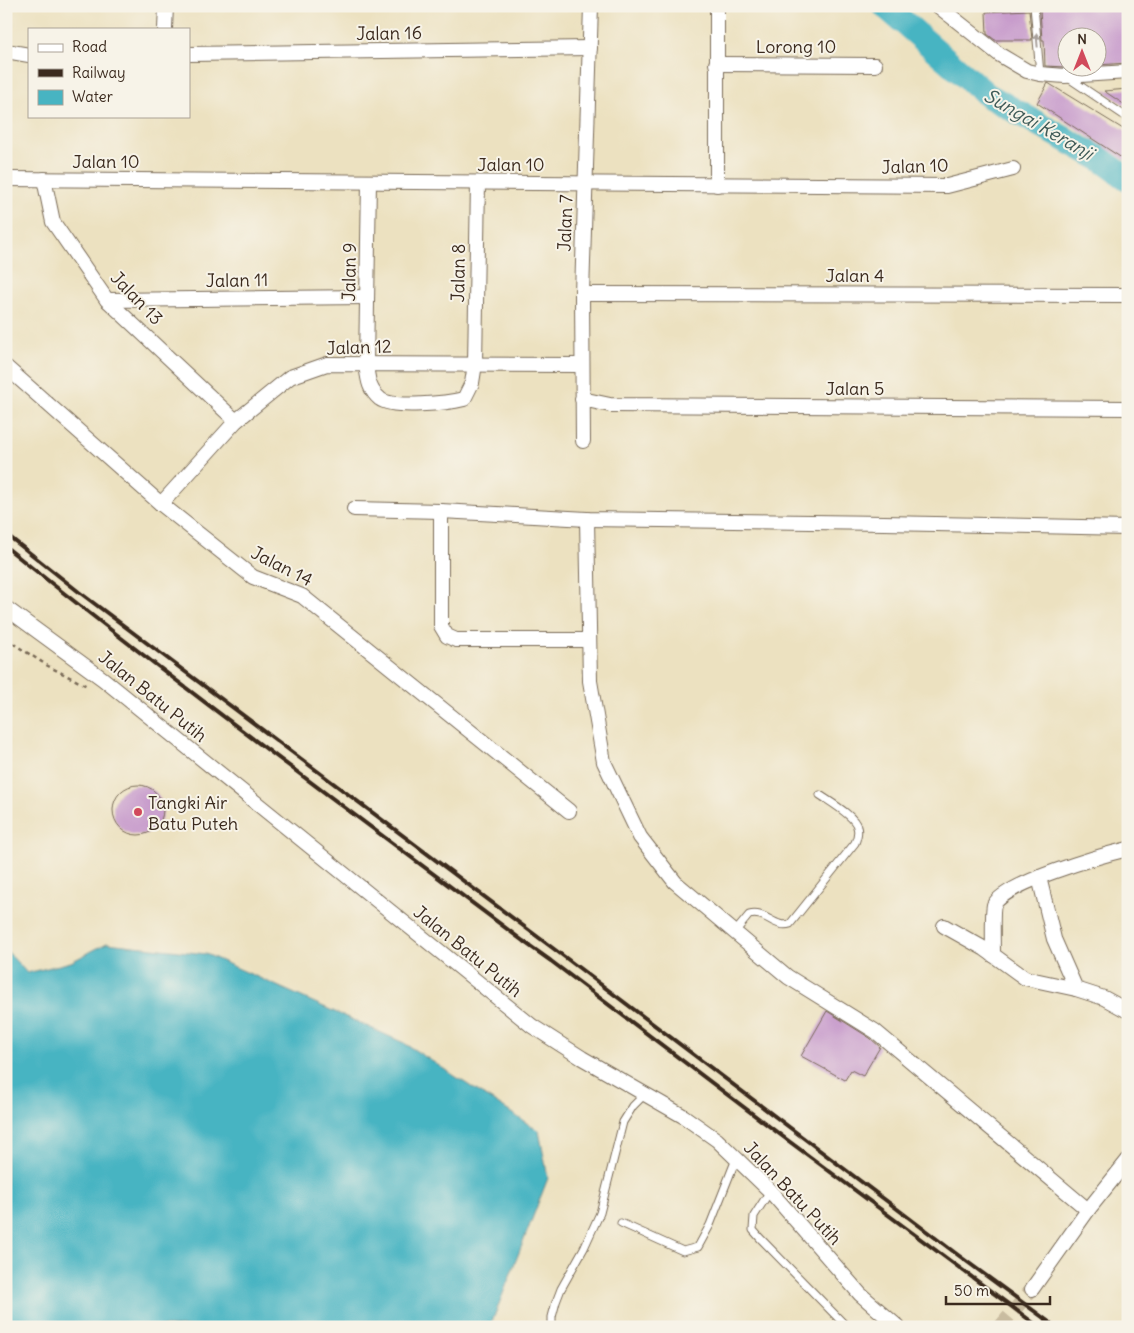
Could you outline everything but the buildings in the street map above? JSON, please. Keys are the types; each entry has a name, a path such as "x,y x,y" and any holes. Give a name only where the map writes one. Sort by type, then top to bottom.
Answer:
{"street":[{"path":"165,28 166,6"},
{"name":"Jalan 7","path":"583,441 582,294 591,6"},
{"path":"717,6 717,185"},
{"path":"938,6 1000,55 1027,71 1056,75"},
{"name":"Jalan 16","path":"190,54 590,48"},
{"path":"6,51 28,55"},
{"name":"Lorong 10","path":"716,64 875,65"},
{"path":"1106,73 1128,72"},
{"name":"Jalan 10","path":"6,179 947,186 1013,169"},
{"name":"Jalan 13","path":"44,179 54,222 107,300 236,421"},
{"name":"Jalan 9","path":"366,364 369,182"},
{"name":"Jalan 8","path":"366,364 368,384 380,399 388,403 419,404 452,402 464,399 472,383 475,364 478,182"},
{"name":"Jalan 4","path":"582,294 1128,295"},
{"name":"Jalan 11","path":"107,300 367,298"},
{"name":"Jalan 12","path":"161,504 236,421 290,377 327,364 582,365"},
{"name":"Jalan 14","path":"6,367 161,504 253,577 302,596 569,811"},
{"name":"Jalan 5","path":"582,399 610,405 1128,408"},
{"path":"354,509 441,511 587,519 1128,528"},
{"path":"441,511 441,626 447,636 456,640 589,640"},
{"path":"587,519 590,681 604,762 640,837 675,882 788,977 875,1031 1088,1210"},
{"name":"Jalan Batu Putih","path":"6,608 111,686 532,1026 582,1058 682,1116 716,1140 770,1191 860,1294 898,1327"},
{"path":"993,955 994,906 1001,896 1039,877 1101,855 1128,849"},
{"path":"1039,877 1054,939 1076,989"},
{"path":"944,926 985,949 1025,978 1076,989 1104,998 1128,1011"},
{"path":"1032,1289 1088,1210 1128,1160"}],"lane":[{"path":"1034,6 1040,74"},
{"path":"1068,78 1128,118"},
{"path":"734,932 752,914 759,914 782,925 790,924 855,843 858,834 857,826 852,818 820,795"},
{"path":"552,1327 552,1317 561,1288 584,1248 600,1214 623,1122 633,1106 645,1094"},
{"path":"621,1223 684,1251 698,1247 710,1225 736,1159"},
{"path":"770,1191 754,1216 753,1230 847,1327"}],"water":[{"path":"107,943 206,954 404,1043 539,1131 548,1178 490,1327 6,1327 6,950 27,973 71,962"}],"waterway":[{"name":"Sungai Keranji","path":"885,6 987,95 1102,160 1128,179"}],"tunnel":[{"path":"1000,1327 1032,1289"}],"railway":[{"path":"6,534 79,592 1056,1327"},
{"path":"6,547 263,746 1039,1327"}],"place":[{"name":"Tangki Air Batu Puteh","path":"138,812"}]}
